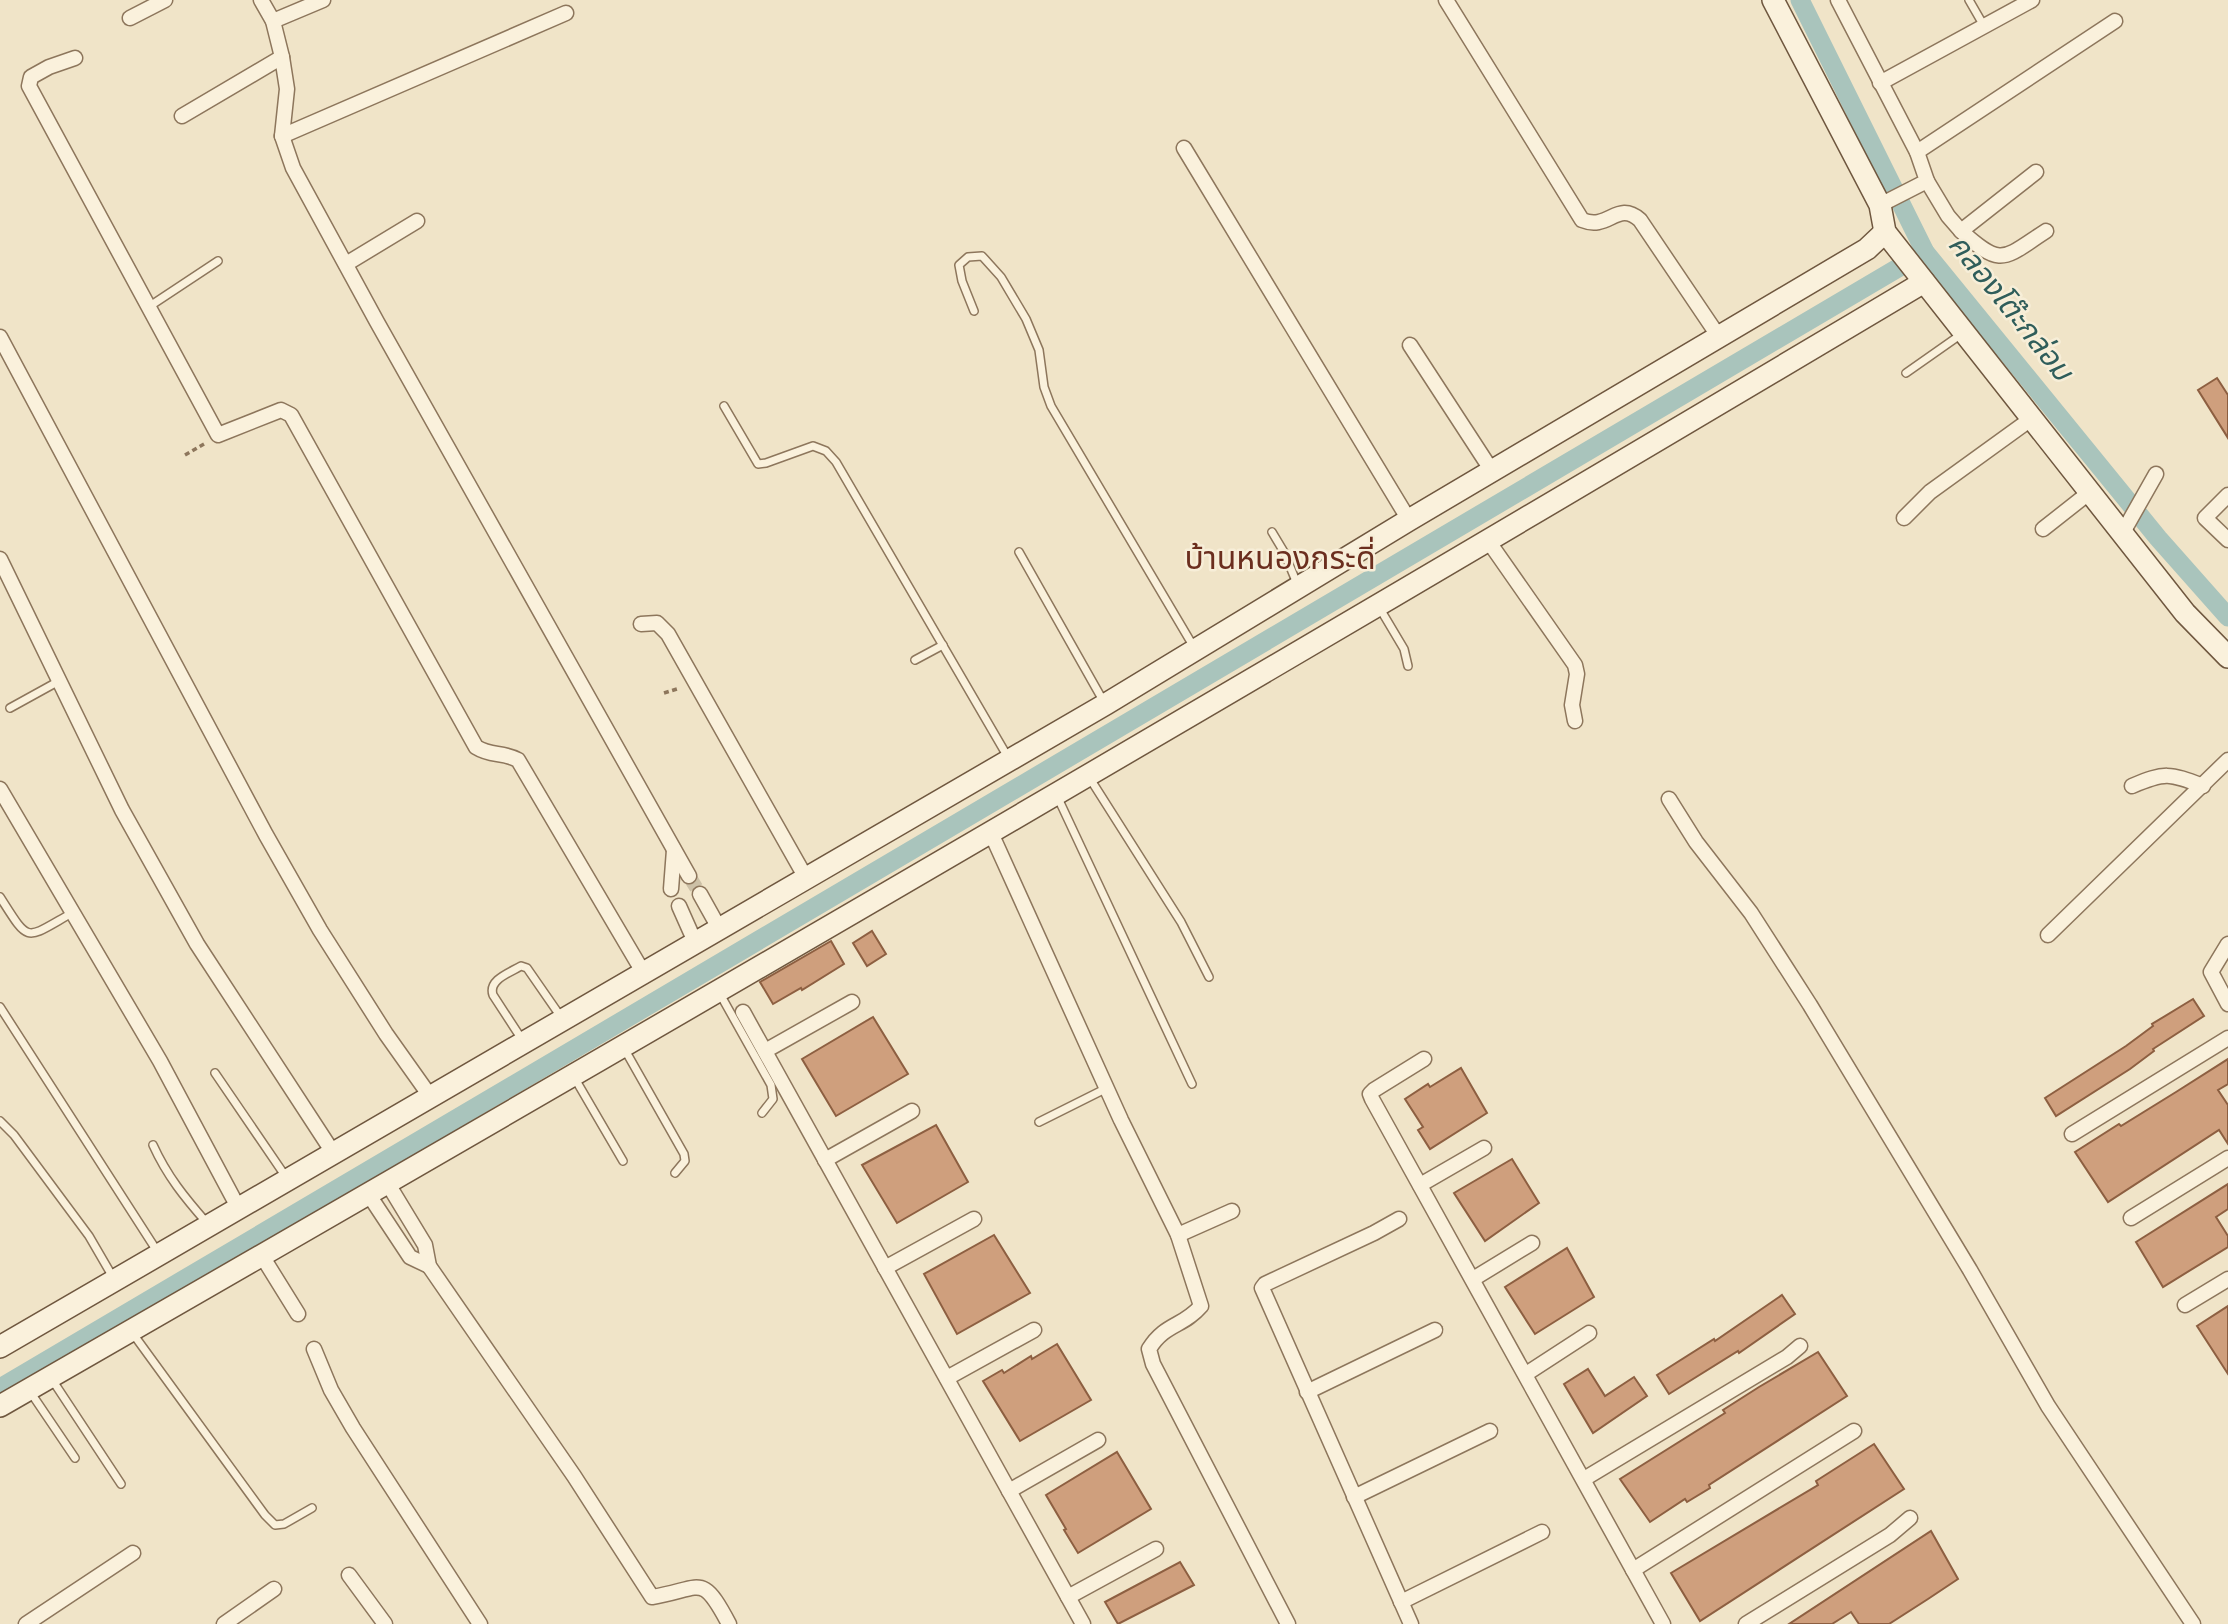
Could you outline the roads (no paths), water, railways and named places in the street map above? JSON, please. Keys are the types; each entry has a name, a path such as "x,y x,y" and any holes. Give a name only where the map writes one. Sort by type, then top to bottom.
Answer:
{"street":[{"path":"130,18 165,0"},
{"path":"261,0 273,21 282,57 287,89 282,136 293,168 689,876"},
{"path":"273,21 323,0"},
{"path":"1446,0 1582,220 1599,223 1625,211 1632,213 1640,220 1720,337"},
{"path":"1773,0 1886,202 1889,237 2031,419 2124,531 2185,613 2228,657"},
{"path":"1838,0 1917,152 1924,182 1961,232 1983,251 2001,256 2013,253 2046,231"},
{"path":"1880,83 2032,0"},
{"path":"282,136 566,13"},
{"path":"1917,152 2115,20"},
{"path":"182,116 282,57"},
{"path":"75,58 31,77 29,86 218,435 281,410 291,415 476,747 488,755 506,754 518,760 643,972"},
{"path":"1184,148 1409,520"},
{"path":"1961,232 2036,172"},
{"path":"1886,202 1924,182"},
{"path":"345,264 417,221"},
{"path":"0,1347 1105,704 1298,586 1889,237"},
{"path":"0,1406 719,992 1489,542 1921,278"},
{"path":"0,337 265,835 320,930 386,1034 430,1096"},
{"path":"1410,345 1492,471"},
{"path":"1904,518 1930,492 2031,419"},
{"path":"2124,531 2156,474"},
{"path":"2043,529 2090,492"},
{"path":"2228,495 2205,518 2228,540"},
{"path":"1489,542 1575,665 1577,674 1572,705 1575,721"},
{"path":"0,559 122,810 197,944 334,1154"},
{"path":"641,624 657,623 668,634 806,878"},
{"path":"2048,935 2228,760"},
{"path":"2132,786 2158,775 2176,775 2203,786"},
{"path":"0,789 159,1061 239,1209"},
{"path":"1668,799 1696,842 1751,913 1810,1005 1970,1270 2048,1406 2193,1624"},
{"path":"991,833 1107,1088 1178,1235 1201,1306 1190,1318 1167,1328 1156,1337 1149,1349 1153,1364 1288,1624"},
{"path":"671,889 674,850"},
{"path":"699,894 719,928"},
{"path":"679,906 695,942"},
{"path":"2228,944 2211,972 2228,1004"},
{"path":"765,1051 852,1002"},
{"path":"743,1012 1083,1624"},
{"path":"2072,1134 2228,1038"},
{"path":"1424,1059 1370,1094 1663,1624"},
{"path":"825,1160 912,1111"},
{"path":"1420,1185 1484,1148"},
{"path":"2131,1218 2228,1158"},
{"path":"388,1184 425,1245 429,1266 574,1476 652,1597 693,1586 704,1587 714,1596 729,1624"},
{"path":"369,1195 410,1257 429,1266"},
{"path":"1178,1235 1232,1211"},
{"path":"885,1268 974,1219"},
{"path":"1399,1219 1265,1284 1262,1288 1411,1624"},
{"path":"1473,1279 1532,1243"},
{"path":"261,1256 298,1314"},
{"path":"2186,1305 2228,1279"},
{"path":"947,1378 1034,1330"},
{"path":"1307,1392 1435,1330"},
{"path":"1526,1374 1590,1333"},
{"path":"1584,1479 1787,1357 1800,1346"},
{"path":"314,1349 331,1390 353,1428 480,1624"},
{"path":"1633,1570 1854,1431"},
{"path":"1354,1497 1490,1432"},
{"path":"1009,1491 1098,1440"},
{"path":"1746,1624 1890,1535 1910,1518"},
{"path":"1401,1602 1542,1532"},
{"path":"1068,1598 1156,1549"},
{"path":"26,1624 133,1553"},
{"path":"349,1575 385,1624"},
{"path":"224,1624 274,1589"}],"lane":[{"path":"1969,0 1984,26"},
{"path":"974,311 962,281 960,265 968,257 982,256 1001,277 1026,319 1039,351 1044,387 1051,406 1195,650"},
{"path":"150,306 218,261"},
{"path":"1906,373 1964,332"},
{"path":"724,407 758,464 813,446 836,462 1009,759"},
{"path":"1272,532 1284,552 1298,586"},
{"path":"1019,552 1105,704"},
{"path":"1379,606 1399,640 1408,666"},
{"path":"915,660 943,645"},
{"path":"10,708 59,681"},
{"path":"1089,776 1181,922 1209,977"},
{"path":"1056,795 1192,1084"},
{"path":"0,897 22,931 29,934 72,913"},
{"path":"524,1042 491,990 493,984 521,966 531,972 563,1019"},
{"path":"719,992 771,1086 773,1099 762,1113"},
{"path":"0,1007 159,1254"},
{"path":"624,1047 684,1153 685,1161 675,1173"},
{"path":"215,1073 289,1180"},
{"path":"574,1076 623,1161"},
{"path":"1039,1122 1107,1088"},
{"path":"0,1121 14,1135 89,1236 114,1280"},
{"path":"153,1145 174,1184 210,1226"},
{"path":"131,1331 275,1525 284,1524 312,1508"},
{"path":"50,1378 121,1484"},
{"path":"29,1390 75,1458"}],"waterway":[{"name":"คลองโต๊ะกล่อม","path":"1800,0 1925,252 2158,538 2228,617"},
{"path":"0,1388 1925,252"}],"tunnel":[{"path":"689,876 700,894"}],"district":[{"name":"บ้านหนองกระดี่","path":"1280,559"}]}
